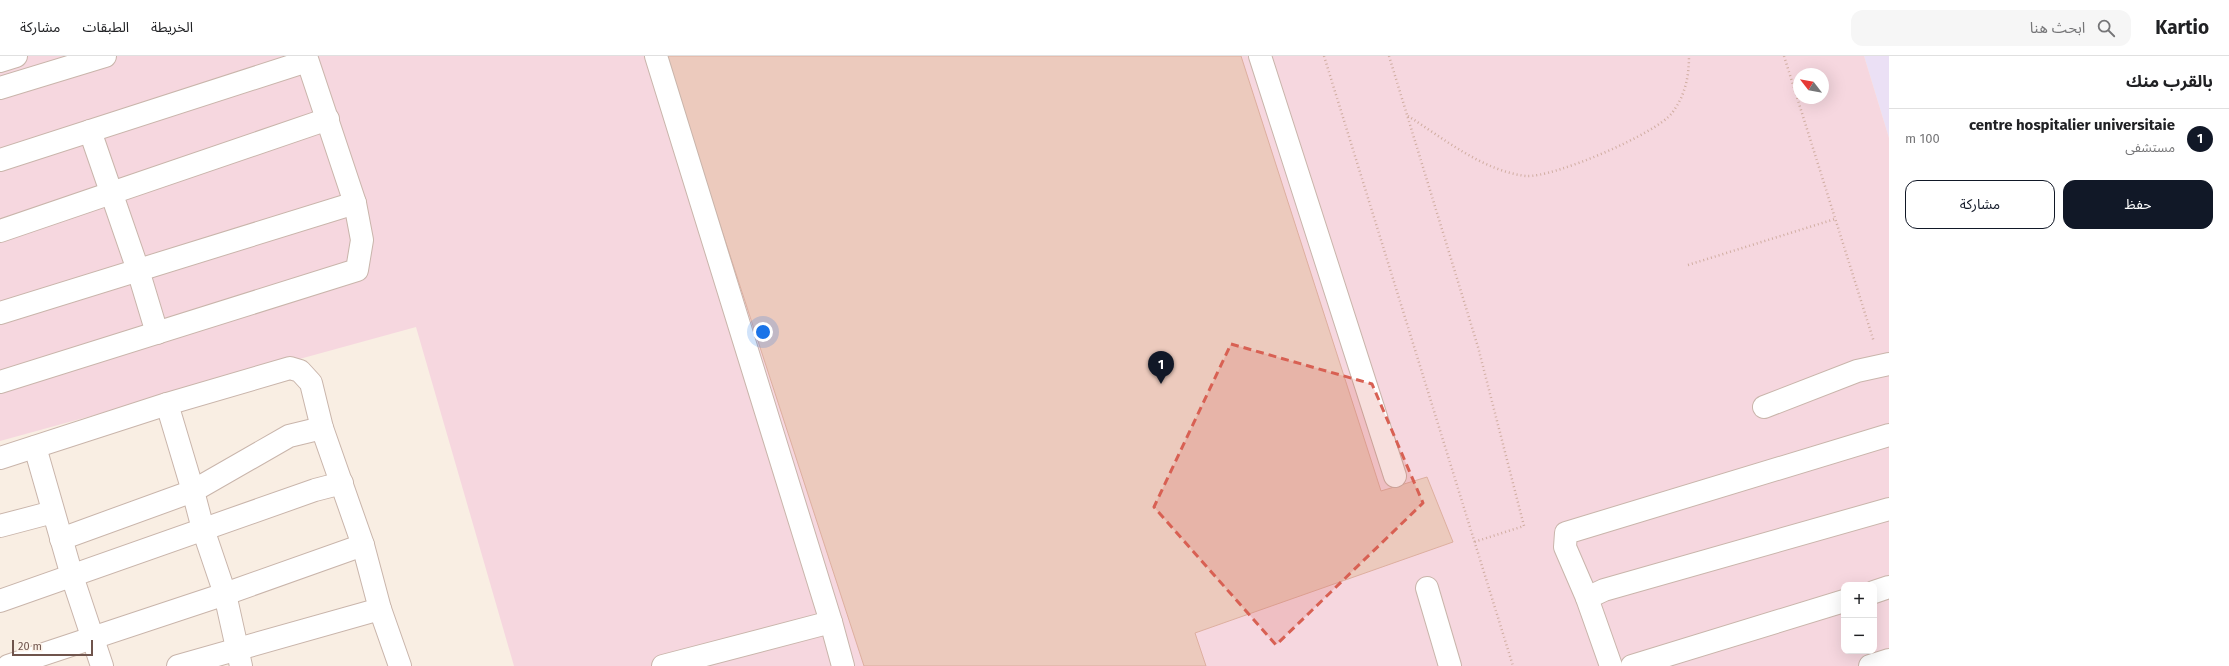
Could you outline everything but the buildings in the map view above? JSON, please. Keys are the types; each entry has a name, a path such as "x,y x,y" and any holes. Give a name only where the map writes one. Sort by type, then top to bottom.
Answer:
{"lane":[{"path":"0,61 16,56"},
{"path":"0,88 105,56"},
{"path":"656,56 831,622 843,666"},
{"path":"1260,56 1395,476"},
{"path":"0,160 307,59 356,202 362,240 357,270 0,382"},
{"path":"0,231 328,119"},
{"path":"90,131 138,270 157,333"},
{"path":"0,313 356,202"},
{"path":"1764,407 1857,371 1885,365"},
{"path":"0,458 167,404 290,368 300,371 311,383 322,428 363,545 380,609 400,666"},
{"path":"167,404 203,529 225,594 239,658"},
{"path":"61,539 193,491 289,436 322,428"},
{"path":"1611,666 1588,598 1565,547 1566,533 1889,435"},
{"path":"35,447 72,576 94,637 102,666"},
{"path":"0,601 315,490 342,483"},
{"path":"1588,598 1604,590 1889,509"},
{"path":"0,526 53,512"},
{"path":"8,666 225,594 363,545"},
{"path":"1877,591 1889,587"},
{"path":"1427,588 1450,666"},
{"path":"1632,666 1841,602"},
{"path":"178,666 239,658 380,609"},
{"path":"663,666 831,622"},
{"path":"1870,666 1889,660"}],"path":[{"path":"1324,56 1512,666"},
{"path":"1389,56 1478,347 1524,526 1474,542"},
{"path":"1407,116 1499,170 1527,176 1566,168 1651,130 1672,114 1684,92 1689,70 1689,56"},
{"path":"1784,56 1835,219 1885,365"},
{"path":"1688,264 1835,219"}],"highlighted area":[{"path":"1231,344 1372,384 1423,503 1276,645 1154,507"}],"shaded area":[{"path":"0,56 1864,56 1889,138 1889,666 514,666 416,327 0,441"},
{"path":"1864,56 1889,56 1889,138"}],"place":[{"name":"centre hospitalier universitaie","path":"1161,384"}]}
